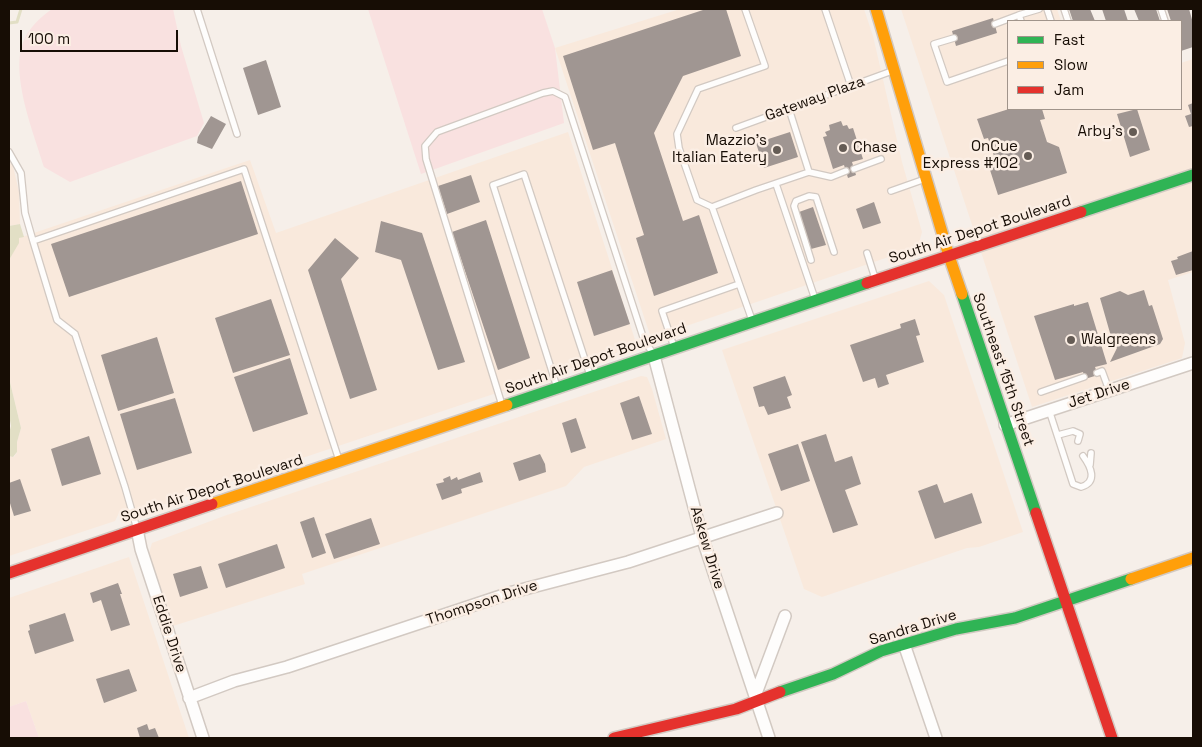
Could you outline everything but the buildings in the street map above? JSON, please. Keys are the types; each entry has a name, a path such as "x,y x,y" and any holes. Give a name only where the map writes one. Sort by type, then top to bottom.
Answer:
{"main road":[{"name":"Southeast 15th Street","path":"876,9 949,256 1112,738"},
{"name":"South Air Depot Boulevard","path":"9,574 815,300 1193,175"},
{"name":"Sandra Drive","path":"614,738 736,709 756,698 833,674 880,651 956,629 1015,618 1193,558"}],"street":[{"name":"Askew Drive","path":"654,356 702,537 769,738"},
{"name":"Jet Drive","path":"1005,425 1193,362"},
{"name":"Thompson Drive","path":"190,698 234,681 287,667 513,592 628,562 776,513"},
{"name":"Eddie Drive","path":"137,529 144,558 203,738"},
{"path":"756,698 785,616"},
{"path":"904,644 936,738"}],"lane":[{"path":"197,9 237,134"},
{"path":"745,9 764,66 698,88 676,134 697,200 712,208 753,322"},
{"path":"825,9 851,86"},
{"path":"1020,18 1039,9"},
{"path":"995,24 1007,21"},
{"path":"954,38 934,44 947,82 1007,61"},
{"name":"Gateway Plaza","path":"736,128 894,70"},
{"path":"503,407 426,159 425,146 437,132 543,93 553,91 565,97 644,340 654,356"},
{"path":"789,109 809,172"},
{"path":"9,152 21,172 25,213 57,320 75,334 137,529"},
{"path":"854,169 881,159"},
{"path":"33,241 244,169 340,462"},
{"path":"712,208 756,190 809,172 831,177 846,171"},
{"path":"557,388 493,185 524,174 590,377"},
{"path":"891,191 926,179"},
{"path":"776,184 815,300"},
{"path":"811,260 794,206 796,201 809,196 816,197 834,252"},
{"path":"867,253 876,280"},
{"path":"674,349 662,310 739,284"},
{"path":"1097,373 1102,371 1109,390"},
{"path":"1041,392 1084,377"},
{"path":"1049,410 1073,484 1081,487 1090,482 1092,478 1091,453"},
{"path":"1058,436 1073,431 1079,437 1086,438"},
{"path":"1083,456 1090,465"}],"shaded area":[{"path":"52,9 173,9 181,46 204,123 197,136 70,182 44,167 24,101 19,66 21,50 26,36 31,28"},
{"path":"368,9 542,9 555,48 564,123 421,174"},
{"path":"680,9 864,9 873,36 902,162 922,232 919,243 915,248 651,338 555,48"},
{"path":"901,9 1057,9 1061,20 1007,20 1007,110 1182,110 1182,63 1193,59 1193,272 1168,280 1185,343 1182,358 1032,407"},
{"path":"568,132 637,346 153,508 119,513 115,521 9,556 9,456 14,457 17,452 17,442 21,428 9,378 9,260 19,238 250,160 276,233"},
{"path":"9,161 13,166 19,192 20,224 9,226"},
{"path":"20,224 24,237 19,238 19,243 9,260 9,226"},
{"path":"929,281 944,295 1023,532 979,547 967,548 822,597 804,589 722,350"},
{"path":"641,376 647,377 652,389 666,439 584,467 566,486 302,574 305,584 173,626 149,553 152,543 224,516"},
{"path":"9,378 21,428 17,442 17,452 13,457 9,456 9,433 11,426 9,415"},
{"path":"129,557 189,738 39,738 26,701 9,707 9,598"},
{"path":"26,701 39,738 9,738 9,707"}],"waterway":[{"path":"9,23 17,22 21,9"}],"traffic: fast":[{"path":"1081,212 1193,175"},
{"path":"507,405 867,283"},
{"path":"962,294 1036,513"},
{"path":"780,692 833,674 881,651 956,629 1015,618 1131,579"}],"traffic: slow":[{"path":"876,9 962,294"},
{"path":"212,504 507,405"},
{"path":"1131,579 1193,558"}],"traffic: jam":[{"path":"867,283 1081,212"},
{"path":"9,573 212,504"},
{"path":"1036,513 1112,738"},
{"path":"614,738 736,709 780,692"}],"place":[{"name":"Arby's","path":"1133,132"},
{"name":"Chase","path":"843,148"},
{"name":"Mazzio's Italian Eatery","path":"777,150"},
{"name":"OnCue Express #102","path":"1028,156"},
{"name":"Walgreens","path":"1071,340"}]}
